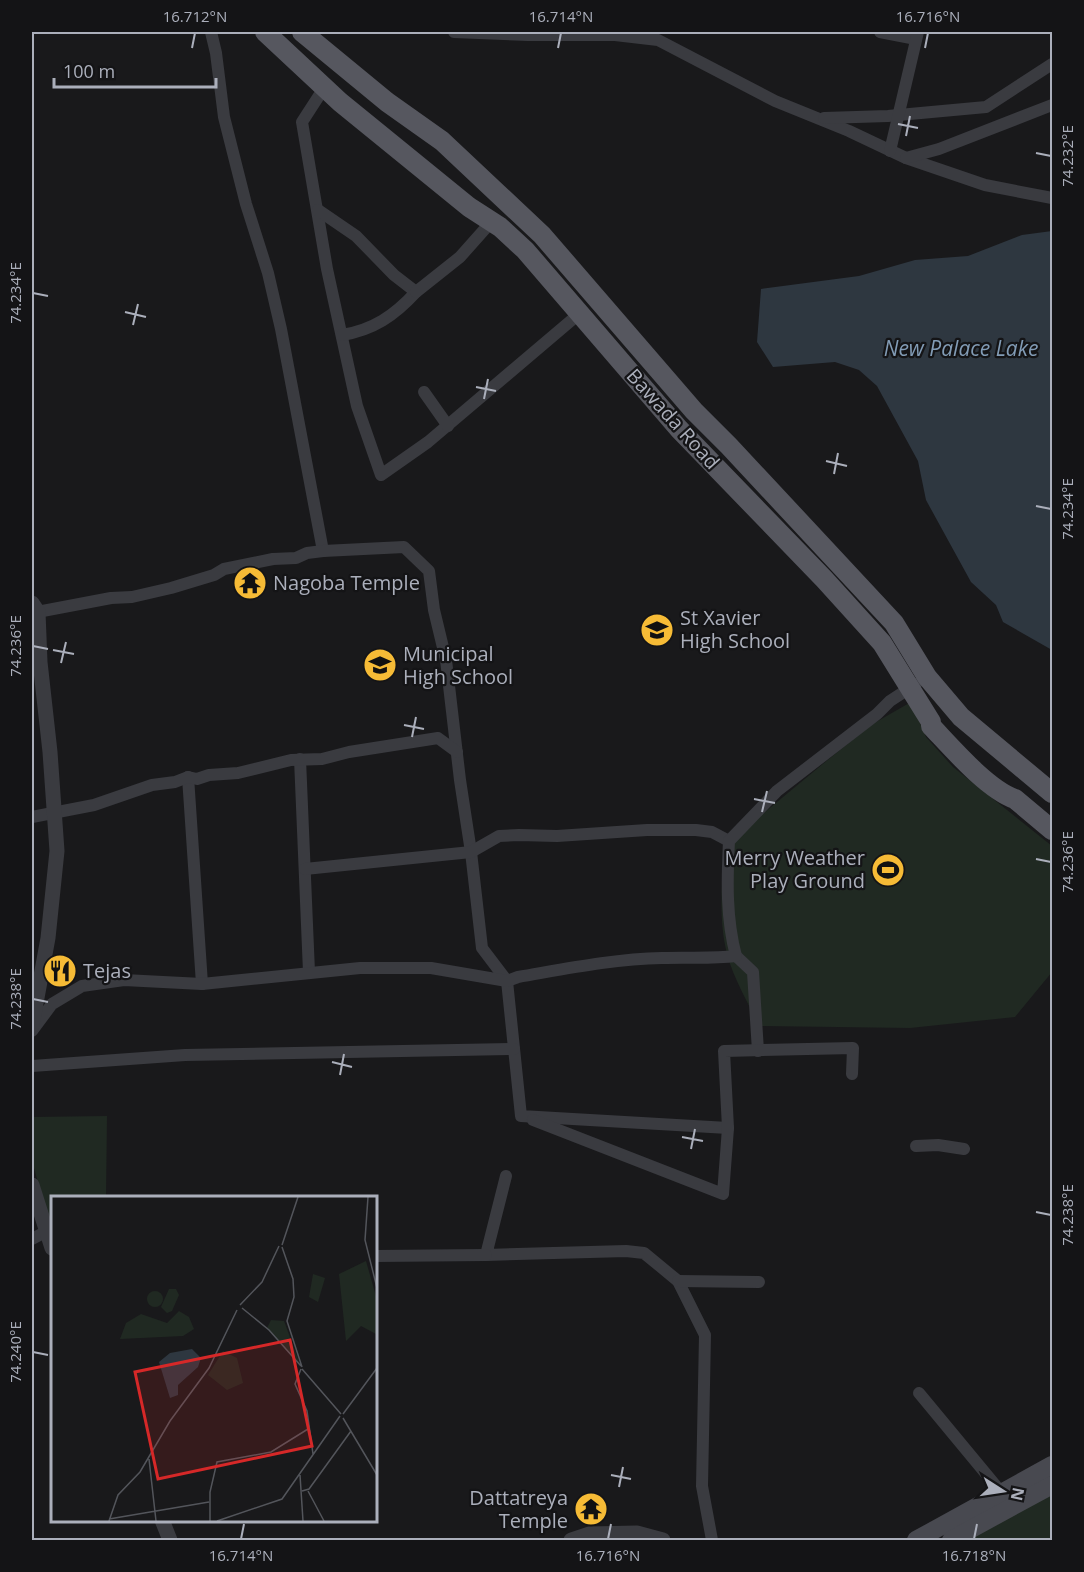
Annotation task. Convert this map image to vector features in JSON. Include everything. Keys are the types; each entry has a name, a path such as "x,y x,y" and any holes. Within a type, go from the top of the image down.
{"main road":[{"name":"Bawada Road","path":"265,32 324,88 525,250 693,444 877,637 932,722 931,726 959,756 998,789 1015,799 1053,830"},
{"path":"302,32 387,102 442,141 542,234 694,411 894,623 927,677 962,717 1053,794"},
{"path":"951,1540 1053,1466"},
{"path":"916,1540 1007,1500 1053,1485"}],"street":[{"path":"211,32 224,117 281,328 323,551"},
{"path":"454,32 659,36 775,101 906,158 985,184 1053,198"},
{"path":"880,32 917,35 890,151"},
{"path":"818,118 898,116 986,107 1053,64"},
{"path":"324,88 302,122 357,406 381,475 448,426 580,313"},
{"path":"906,158 939,149 1053,105"},
{"path":"318,210 356,236 394,275 416,292"},
{"path":"342,335 361,332 395,313 416,292 460,257 492,222"},
{"path":"424,392 448,426"},
{"path":"32,1025 48,938 57,851 50,752 34,610 132,597 214,575 224,569 273,559 296,558 307,553 404,547 429,571 434,612 446,660 482,948 507,981 521,1116"},
{"path":"758,1051 753,972 736,956 730,934 729,841 777,791 877,714 890,701 927,677"},
{"path":"32,817 94,805 152,785 175,782 188,777 197,779 209,775 238,773 300,759 321,759 349,752 438,738 457,752"},
{"path":"300,759 309,972"},
{"path":"188,777 202,984"},
{"path":"305,869 471,852 499,836 696,830 712,832 729,841"},
{"path":"32,1031 52,1004 82,986 124,980 202,984 360,968 431,968 507,981 598,963 661,958 736,956"},
{"path":"521,1116 723,1194 728,1128 724,1051 853,1048 852,1074"},
{"path":"32,1066 185,1055 514,1049"},
{"path":"521,1116 728,1128"},
{"path":"916,1146 938,1145 964,1149"},
{"path":"486,1255 506,1176"},
{"path":"32,1185 51,1244"},
{"path":"32,1239 47,1231"},
{"path":"376,1256 644,1252 678,1281 705,1335 702,1486 712,1540"},
{"path":"678,1281 759,1282"},
{"path":"919,1393 1007,1500"},
{"path":"162,1521 170,1540"},
{"path":"571,1540 589,1534 637,1533 663,1540"}],"shaded area":[{"name":"Merry Weather Play Ground","path":"911,702 926,737 953,767 1052,846 1052,972 1015,1017 910,1028 759,1026 727,955 722,910 724,852 759,817 871,725"},
{"path":"107,1116 106,1196 51,1196 51,1228 32,1161 32,1117"},
{"path":"1052,1485 1052,1540 951,1540"}],"water":[{"name":"New Palace Lake","path":"1052,231 1052,650 1003,622 996,605 971,582 926,500 918,461 877,386 859,370 835,362 773,367 757,342 761,289 859,276 915,260 968,256 1022,235"}],"place":[{"name":"Nagoba Temple","path":"250,583"},
{"name":"St Xavier High School","path":"657,630"},
{"name":"Municipal High School","path":"380,665"},
{"name":"Merry Weather Play Ground","path":"888,870"},
{"name":"Tejas","path":"60,971"},
{"name":"Dattatreya Temple","path":"591,1509"}]}
